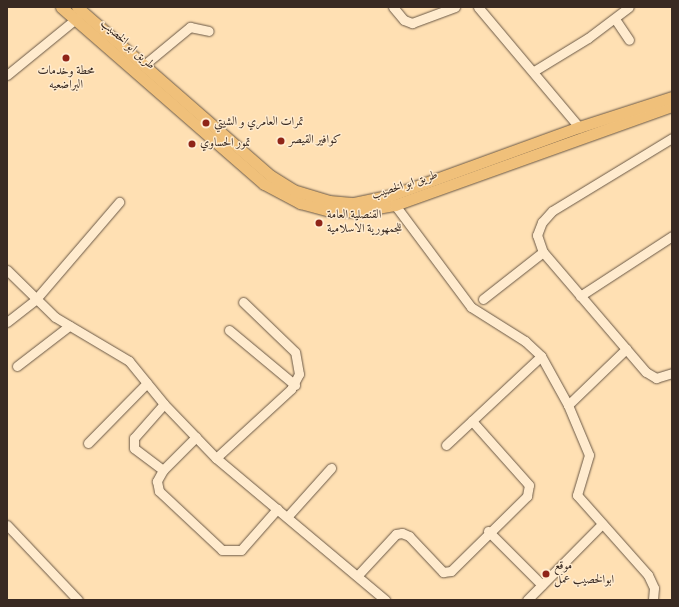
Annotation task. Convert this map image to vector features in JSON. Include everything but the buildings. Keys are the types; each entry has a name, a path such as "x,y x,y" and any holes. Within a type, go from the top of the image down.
{"main road":[{"name":"طريق ابو الخصيب","path":"61,7 82,11 271,176 293,190 329,201 380,199 672,106"},
{"name":"طريق ابو الخصيب","path":"82,11 276,192 300,204 341,212 395,205 532,150 579,127 672,97"}],"street":[{"path":"393,7 404,20 412,23 455,7"},
{"path":"478,7 534,71 579,127"},
{"path":"534,71 615,19 629,7"},
{"path":"7,75 82,11"},
{"path":"615,19 629,40"},
{"path":"144,65 190,27 209,31"},
{"path":"672,138 552,211 538,228 538,240 543,252 650,376 662,378 672,373"},
{"path":"7,322 36,299 119,202"},
{"path":"395,205 471,306 525,341 541,356 568,405 589,455 577,495 648,575 654,588 653,600"},
{"path":"580,296 672,236"},
{"path":"482,299 543,252"},
{"path":"7,270 36,299 69,326 129,361 164,404 216,458 358,575 385,600"},
{"path":"216,458 295,385 300,368 295,352 243,302"},
{"path":"17,366 69,326"},
{"path":"229,330 295,385"},
{"path":"568,405 626,349"},
{"path":"446,445 541,356"},
{"path":"88,443 147,383"},
{"path":"163,470 134,448 134,438 164,404"},
{"path":"358,575 396,534 409,536 447,572 531,489 472,421"},
{"path":"196,437 163,470 157,481 159,491 222,550 241,550 277,509"},
{"path":"288,517 331,468"},
{"path":"7,524 78,600"},
{"path":"527,600 602,524"},
{"path":"488,531 542,585"}],"place":[{"name":"محطة وخدمات البراضعيه","path":"66,58"},
{"name":"تمرات العامري و الشيتي","path":"206,123"},
{"name":"كوافير القيصر","path":"281,141"},
{"name":"تمور الحساوي","path":"192,144"},
{"name":"القنصلية العامة للجمهورية الاسلامية","path":"319,223"},
{"name":"موقع ابوالخصيب عمل","path":"546,574"}]}
